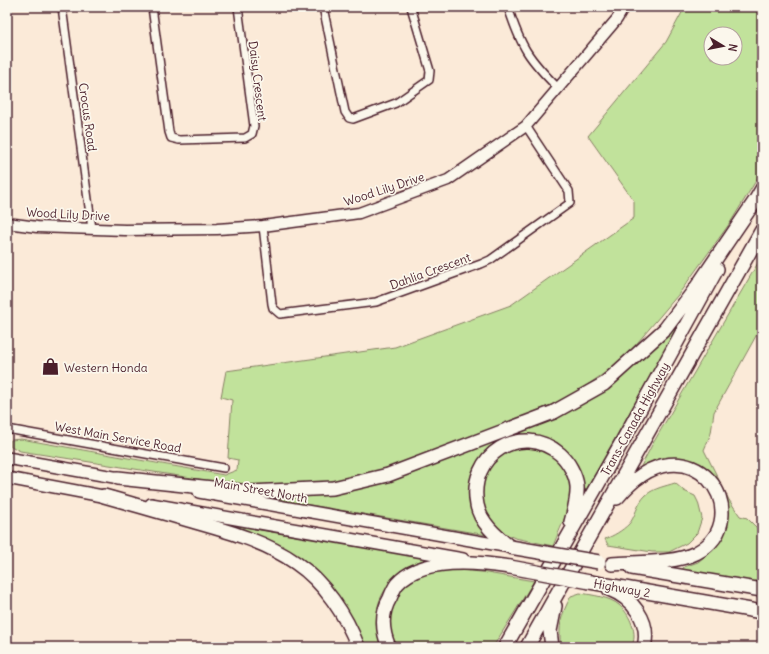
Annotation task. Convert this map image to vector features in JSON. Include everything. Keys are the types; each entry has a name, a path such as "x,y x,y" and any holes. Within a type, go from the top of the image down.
{"highway":[{"name":"Trans-Canada Highway","path":"505,647 762,189"},
{"path":"118,478 250,492 333,488 388,475 554,412 604,384 665,329 696,288 755,201"},
{"name":"Trans-Canada Highway","path":"527,647 762,230"},
{"path":"721,302 762,244"},
{"path":"510,547 494,535 482,518 477,506 475,484 481,468 493,452 508,444 522,441 537,441 552,448 565,459 574,475 577,486 575,505 568,537"},
{"path":"598,521 633,481 659,466 682,464 692,468 711,481 718,492 721,505 722,516 719,525 708,544 695,553 668,560 605,563"},
{"path":"104,496 236,534 266,546 296,563 322,586 351,628 358,647"},
{"name":"Highway 2","path":"510,547 762,590"},
{"name":"Highway 2","path":"389,647 383,634 385,607 397,584 416,570 429,566 482,562 762,612"},
{"path":"594,582 617,592 628,600 639,613 646,635 644,647"},
{"path":"552,647 550,631 553,613 562,584"},
{"path":"498,647 518,624"}],"main road":[{"name":"Main Street North","path":"7,458 510,547"},
{"path":"7,478 482,562"}],"street":[{"name":"Crocus Road","path":"62,7 92,229"},
{"name":"Daisy Crescent","path":"152,7 169,132 171,138 178,140 245,138 252,134 254,126 238,7"},
{"path":"323,7 345,112 349,118 352,119 396,103 429,80 430,71 411,7"},
{"path":"508,7 526,52 540,70 558,88"},
{"name":"Wood Lily Drive","path":"7,223 92,229 159,231 263,226 354,214 442,183 526,126 617,19 624,7"},
{"name":"Dahlia Crescent","path":"263,226 272,304 273,308 280,314 376,302 481,264 490,260 570,203 569,191 526,126"},
{"name":"West Main Service Road","path":"7,429 224,468"}],"green space":[{"path":"685,7 762,7 762,171 730,223 678,295 621,362 571,396 505,425 387,470 336,483 267,487 230,484 20,451 11,446 11,440 21,439 224,475 237,470 238,460 228,458 232,400 221,397 226,371 395,347 511,305 634,218 634,201 588,136 666,42"},
{"path":"762,256 762,325 714,412 711,433 704,450 729,500 740,516 747,518 762,533 762,585 681,571 684,567 698,562 710,552 719,539 717,492 692,470 638,472 652,445"},
{"path":"695,296 586,490 582,488 572,459 526,436 477,465 487,535 275,499 276,496 305,496 333,493 386,481 438,463 576,406 607,387 643,358"},
{"path":"534,445 554,455 564,465 569,476 571,487 570,499 563,522 553,546 515,538 498,531 486,516 479,500 486,469 508,449"},
{"path":"675,483 684,491 695,496 702,518 697,533 687,543 669,552 652,552 608,545 605,539 617,533 629,524 640,502 646,495 656,489"},
{"path":"238,526 426,558 425,563 398,576 388,586 383,594 379,602 376,619 378,638 381,647 362,647 319,577 237,530"},
{"path":"438,568 481,572 534,581 493,647 392,647 386,615 395,593 418,574"},
{"path":"580,593 611,600 623,609 630,619 634,631 631,647 561,647 561,620 571,596"}],"place":[{"name":"Western Honda","path":"51,367"}]}
